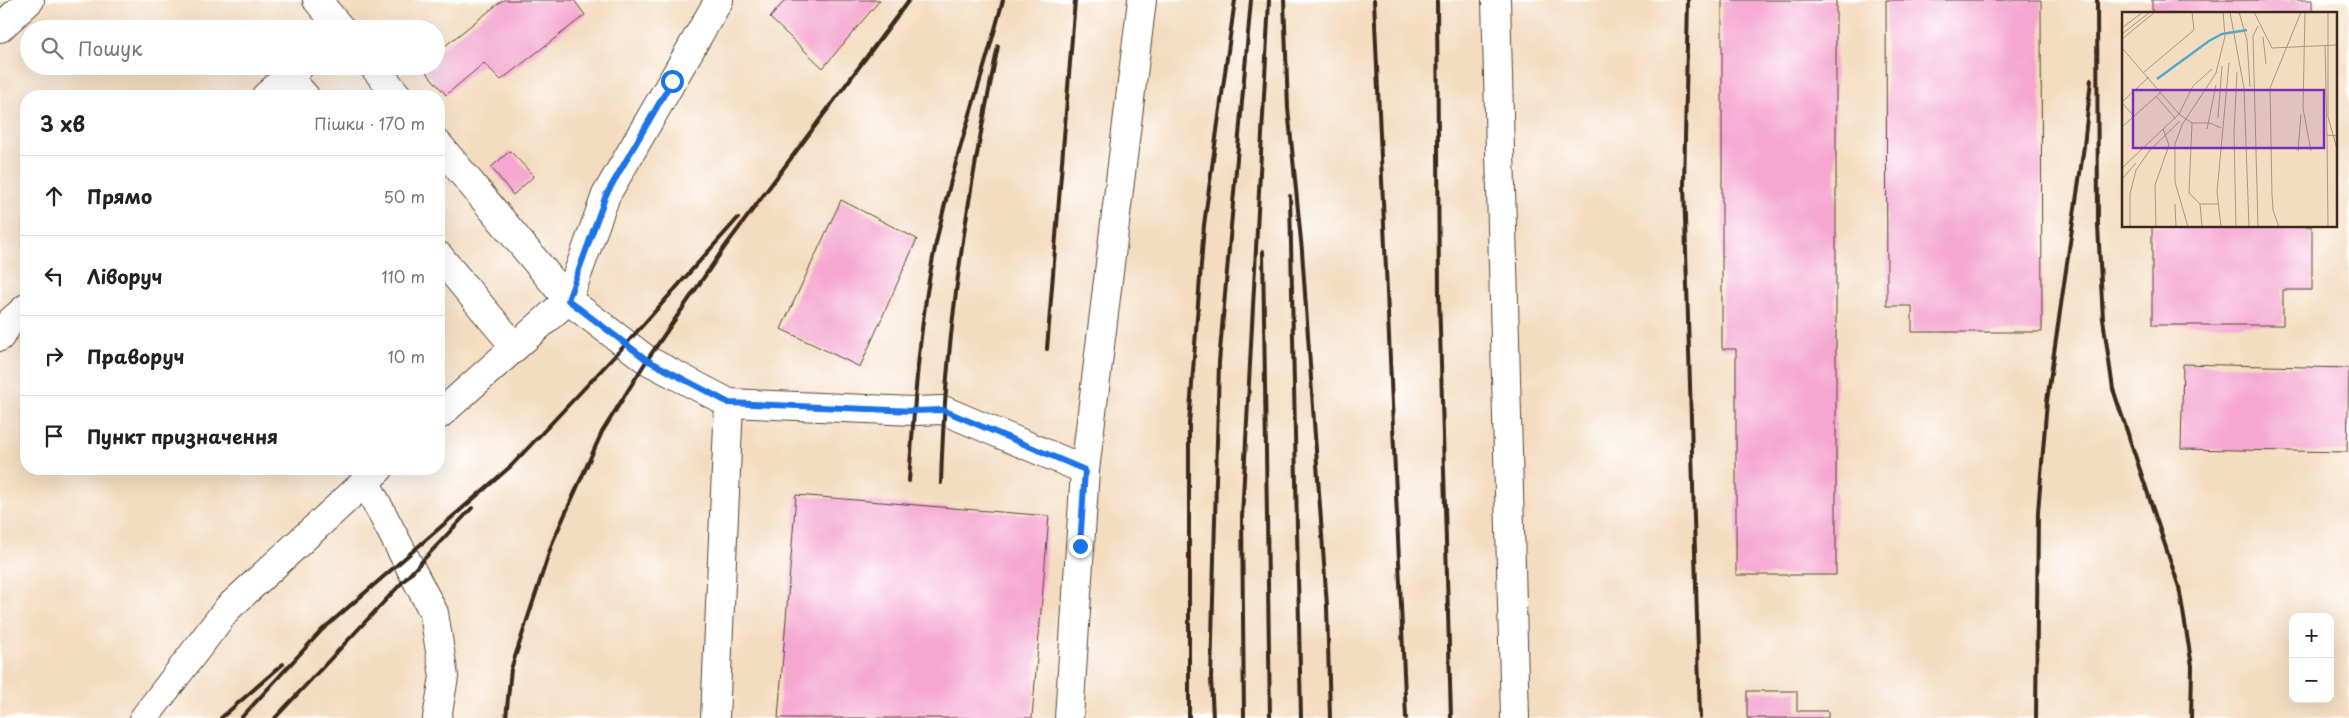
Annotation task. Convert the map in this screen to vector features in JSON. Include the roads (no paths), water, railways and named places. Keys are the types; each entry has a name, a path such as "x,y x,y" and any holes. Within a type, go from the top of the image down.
{"lane":[{"path":"0,28 30,0"},
{"path":"318,0 334,20"},
{"path":"445,410 568,300 606,195 720,0"},
{"path":"1069,718 1085,470 1142,0"},
{"path":"1496,0 1515,718"},
{"path":"380,75 393,90"},
{"path":"278,90 298,80"},
{"path":"445,153 568,300 647,360 729,403 914,411 943,410 1085,470"},
{"path":"445,263 515,347"},
{"path":"715,718 729,403"},
{"path":"144,718 228,608 372,475 434,613 444,677 437,718"}],"railway":[{"path":"506,718 511,669 553,541 602,432 647,360 724,248 909,0"},
{"path":"909,481 922,326 930,274 954,170 1003,0"},
{"path":"1047,349 1075,0"},
{"path":"1189,718 1189,424 1204,225 1235,0"},
{"path":"1213,718 1211,678 1219,362 1251,0"},
{"path":"1244,718 1242,517 1269,0"},
{"path":"1284,0 1288,108 1302,251 1327,606 1330,718"},
{"path":"1374,0 1406,718"},
{"path":"1437,0 1439,294 1451,718"},
{"path":"1688,0 1684,185 1700,718"},
{"path":"2097,0 2098,226 2103,319 2113,389 2179,587 2192,666 2191,718"},
{"path":"941,483 947,373 960,263 977,154 998,46"},
{"path":"2036,718 2038,512 2047,401 2084,146 2091,80"},
{"path":"1290,196 1301,718"},
{"path":"241,718 322,630 511,466 626,344 738,218"},
{"path":"1263,251 1270,718"},
{"path":"275,718 472,508"},
{"path":"221,718 283,664"}]}
